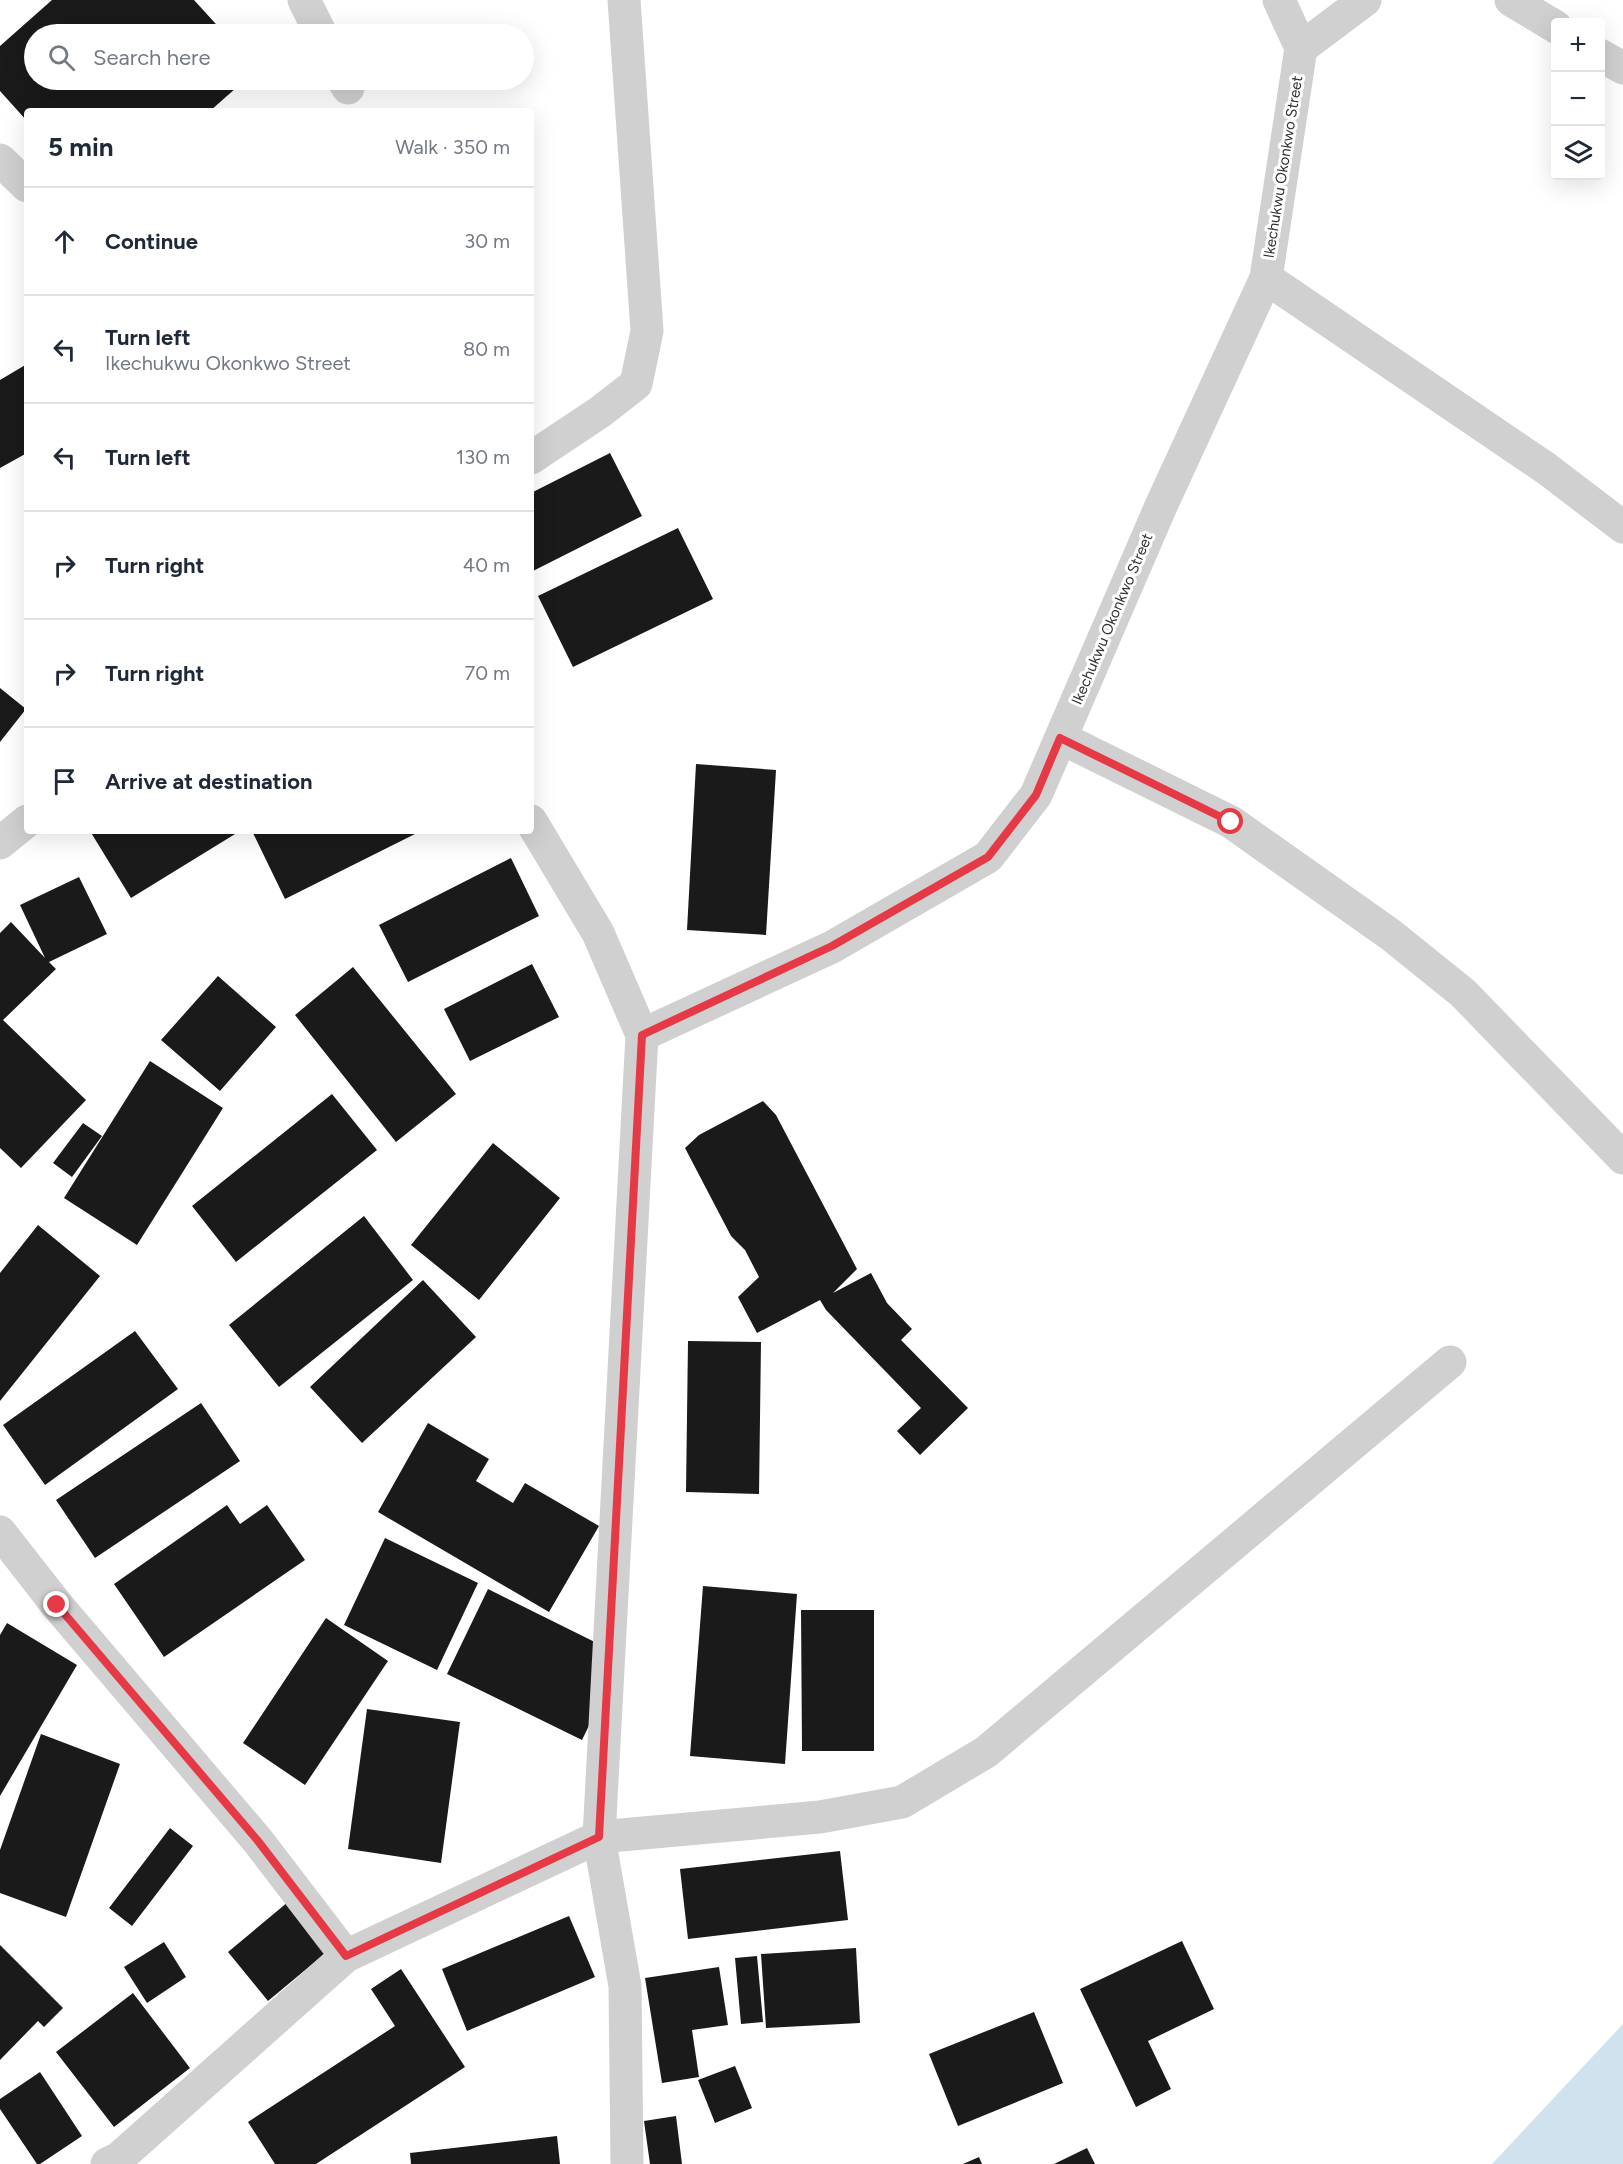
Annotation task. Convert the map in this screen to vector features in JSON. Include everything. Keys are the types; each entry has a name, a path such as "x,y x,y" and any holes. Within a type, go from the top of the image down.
{"street":[{"path":"304,0 316,24"},
{"path":"534,456 600,412 636,384 647,331 624,0"},
{"path":"1279,0 1301,48 1365,0"},
{"path":"1511,0 1551,24"},
{"name":"Ikechukwu Okonkwo Street","path":"642,1035 832,946 988,857 1036,795 1161,506 1266,278 1301,48"},
{"path":"1605,58 1623,69"},
{"path":"0,160 24,183"},
{"path":"1266,278 1547,469 1623,527"},
{"path":"1060,738 1231,822 1391,935 1463,993 1623,1158"},
{"path":"0,843 24,823"},
{"path":"534,826 598,933 642,1035 599,1837 625,1986 627,2164"},
{"path":"107,2164 119,2158 346,1956 599,1837 820,1817 902,1802 986,1752 1450,1362"},
{"path":"0,1532 57,1605 258,1841 346,1956"}],"water":[{"path":"1623,2024 1623,2164 1492,2164"}],"building":[{"path":"52,0 194,0 216,24 25,24"},
{"path":"24,25 24,90 234,90 213,108 24,108 24,118 0,91 0,46"},
{"path":"24,366 24,455 0,468 0,380"},
{"path":"610,453 642,516 534,570 534,491"},
{"path":"678,528 713,599 573,667 538,596"},
{"path":"0,688 24,707 24,712 0,742"},
{"path":"696,764 776,770 766,935 687,930"},
{"path":"92,834 235,834 131,898"},
{"path":"253,834 415,834 285,899"},
{"path":"511,858 539,916 408,982 379,925"},
{"path":"79,877 107,934 49,962 56,969 3,1020 86,1100 21,1168 0,1148 0,933 11,922 45,958 20,905"},
{"path":"532,964 559,1017 470,1061 444,1009"},
{"path":"353,967 456,1094 396,1142 295,1015"},
{"path":"218,976 276,1027 220,1091 161,1040"},
{"path":"150,1061 223,1108 137,1245 64,1198"},
{"path":"332,1094 377,1150 236,1262 192,1206"},
{"path":"763,1101 776,1115 857,1269 833,1293 871,1273 887,1303 912,1329 901,1340 968,1408 920,1455 897,1431 921,1408 826,1310 820,1300 757,1333 738,1297 759,1277 745,1250 731,1236 685,1148 699,1135"},
{"path":"83,1123 102,1136 72,1177 53,1163"},
{"path":"493,1143 560,1198 479,1300 411,1245"},
{"path":"364,1216 413,1280 279,1387 229,1325"},
{"path":"38,1225 100,1276 0,1401 0,1273"},
{"path":"423,1280 476,1337 362,1443 310,1387"},
{"path":"135,1331 178,1389 45,1485 3,1425"},
{"path":"688,1341 761,1342 759,1494 686,1492"},
{"path":"201,1403 240,1461 95,1558 56,1500"},
{"path":"428,1423 489,1459 476,1481 513,1503 525,1483 599,1526 549,1612 378,1512"},
{"path":"227,1505 240,1524 267,1505 305,1560 164,1657 114,1584"},
{"path":"385,1538 478,1583 437,1670 344,1625"},
{"path":"703,1586 797,1594 785,1764 690,1756"},
{"path":"488,1589 623,1656 582,1740 447,1674"},
{"path":"801,1610 874,1610 874,1751 802,1751"},
{"path":"326,1618 388,1661 305,1785 243,1743"},
{"path":"7,1623 77,1665 0,1796 0,1635"},
{"path":"367,1709 460,1722 441,1863 348,1849"},
{"path":"41,1734 120,1764 66,1917 0,1893 0,1850"},
{"path":"170,1828 193,1846 132,1926 109,1908"},
{"path":"840,1851 848,1920 688,1939 680,1869"},
{"path":"288,1902 328,1951 268,2001 228,1952"},
{"path":"569,1916 595,1977 467,2031 442,1969"},
{"path":"1182,1941 1214,2009 1148,2041 1171,2089 1136,2107 1080,1989"},
{"path":"164,1942 186,1977 147,2003 124,1967"},
{"path":"0,1945 63,2008 44,2027 38,2021 0,2060"},
{"path":"856,1948 860,2023 766,2028 761,1954"},
{"path":"757,1956 763,2022 741,2024 735,1958"},
{"path":"719,1967 728,2025 692,2030 699,2077 662,2083 645,1978"},
{"path":"401,1969 465,2067 316,2164 275,2164 248,2122 395,2026 371,1989"},
{"path":"133,1993 190,2068 114,2127 56,2052"},
{"path":"1034,2012 1063,2083 958,2126 929,2054"},
{"path":"735,2066 752,2108 715,2123 698,2080"},
{"path":"40,2072 82,2136 37,2164 0,2109 0,2099"},
{"path":"676,2116 682,2164 650,2164 644,2121"},
{"path":"557,2136 560,2164 411,2164 410,2153"},
{"path":"1087,2148 1095,2164 1054,2164"},
{"path":"979,2157 982,2164 963,2164"}],"route":[{"path":"57,1605 258,1841 346,1956 599,1837 642,1035 832,946 988,857 1036,795 1060,738 1231,822"}]}
